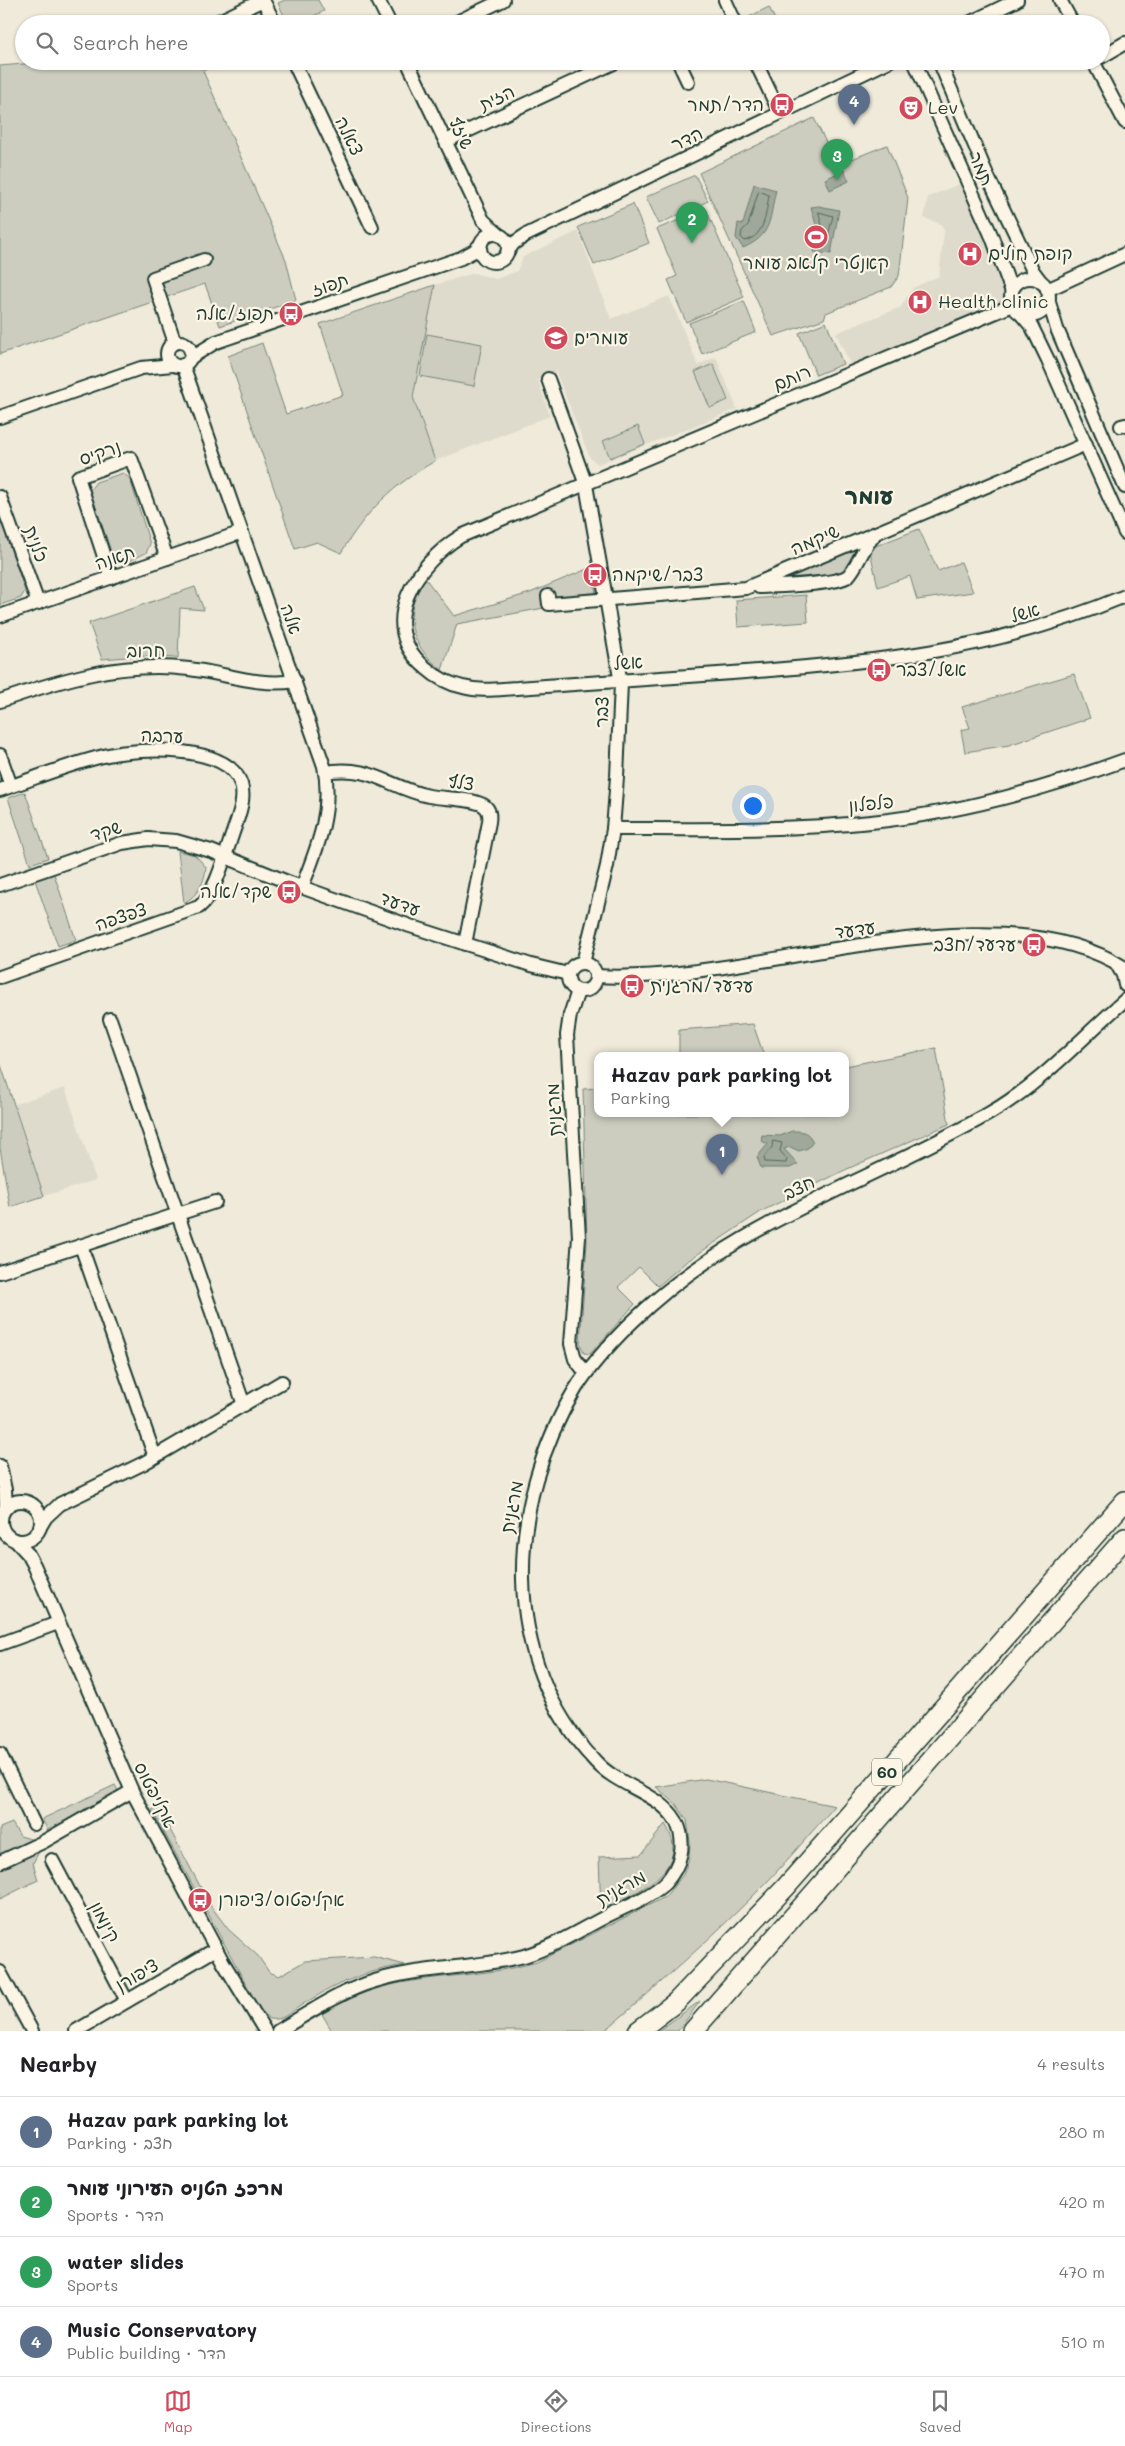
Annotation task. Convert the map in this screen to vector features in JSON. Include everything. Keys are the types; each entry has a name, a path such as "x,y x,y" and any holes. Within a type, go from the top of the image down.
{"highway":[{"name":"60","path":"638,2031 676,2002 785,1888 1125,1501"},
{"name":"60","path":"693,2031 1125,1538"}],"street":[{"path":"232,15 263,0 270,15"},
{"path":"378,0 386,15"},
{"path":"472,15 503,0"},
{"path":"725,0 732,15"},
{"path":"986,15 1017,0"},
{"path":"1060,0 1068,15"},
{"path":"1110,52 1125,43"},
{"name":"צאלה","path":"297,70 372,227"},
{"name":"שיזף","path":"412,70 483,220 500,235"},
{"name":"הזית","path":"446,141 599,70"},
{"path":"682,70 688,82"},
{"path":"759,70 780,113"},
{"name":"הדר","path":"508,251 514,243 526,235 870,70"},
{"name":"תמר","path":"918,70 998,251 1012,292"},
{"name":"תמר","path":"943,70 995,191 1033,271 1046,290 1055,325 1125,487"},
{"path":"1098,70 1125,122"},
{"name":"שיזף","path":"482,242 483,220"},
{"path":"490,235 500,235 507,241 508,251 501,260 493,262 487,260 481,252 482,242 490,235"},
{"name":"הדר","path":"500,235 526,235"},
{"name":"תפוז","path":"141,368 176,346 216,342 456,260 471,253 482,242"},
{"path":"1046,290 1125,254"},
{"path":"176,346 152,278 204,260"},
{"name":"תפוז","path":"456,260 487,260"},
{"path":"1046,290 1031,279 1024,280 1015,286 1012,292 1017,309 1036,334 1125,533"},
{"path":"1017,309 1032,316 1039,314 1046,306 1046,290"},
{"name":"רותם","path":"585,484 1017,309"},
{"name":"תפוז","path":"0,417 141,368 182,362 216,342"},
{"path":"176,346 190,350 182,362 168,358 176,346"},
{"name":"אלה","path":"182,362 325,772 328,792 326,816 320,842 302,888"},
{"name":"צבר","path":"548,379 585,484 620,681 617,777 613,829 604,880 583,963"},
{"name":"שיקמה","path":"548,596 549,604 746,588 1086,444"},
{"name":"נרקיס","path":"111,578 78,477 131,458 167,558"},
{"name":"אשל","path":"585,484 472,531 443,548 428,563 412,586 403,611 403,633 409,649 419,662 441,678 463,687 494,690 832,666 919,655 984,642 1037,628 1125,596"},
{"name":"כלנית","path":"0,498 38,603"},
{"name":"תאנה","path":"0,616 242,532"},
{"path":"746,588 841,580 850,573 865,546 878,533"},
{"name":"חרוב","path":"0,701 85,674 140,667 190,669 263,683 294,681"},
{"name":"ערבה","path":"6,788 75,764 126,752 174,752 218,761 233,771 243,793 240,812 224,857"},
{"path":"0,755 6,788"},
{"name":"פלפלון","path":"613,829 788,828 901,818 1000,799 1068,780 1125,760"},
{"name":"צלף","path":"325,772 346,770 365,772 418,794 475,803 486,807 489,812 489,822 465,944"},
{"name":"שקד","path":"0,885 109,847 135,841 176,841 224,857"},
{"name":"עדעד","path":"224,857 302,888 465,944 535,966 568,974"},
{"name":"צפצפה","path":"0,977 195,909 208,897 224,857"},
{"name":"עדעד","path":"596,976 682,973 899,941 970,935 1016,937 1064,943 1089,950 1121,965 1125,985"},
{"path":"583,963 591,966 596,976 591,988 578,991 570,984 568,974 573,966 583,963"},
{"name":"מרגנית","path":"578,991 570,1015 568,1035 579,1237 571,1344 575,1359 586,1373"},
{"name":"חצב","path":"541,1462 561,1414 586,1373 639,1315 700,1264 768,1222 992,1112 1037,1081 1124,998"},
{"path":"110,1019 244,1405"},
{"path":"0,1272 215,1202"},
{"path":"82,1246 155,1457"},
{"path":"1,1470 4,1530 9,1539 23,1540 37,1531 51,1511 65,1501 155,1457 282,1382"},
{"name":"מרגנית","path":"278,2031 349,1990 373,1981 431,1969 507,1959 538,1950 651,1894 667,1880 676,1867 682,1851 682,1842 673,1816 658,1802 615,1778 592,1758 558,1708 537,1659 525,1613 522,1569 525,1525 541,1462"},
{"path":"1,1470 10,1488 40,1515 37,1531"},
{"path":"2,1516 15,1502 47,1506 65,1501"},
{"name":"אקליפטוס","path":"34,1565 37,1531"},
{"name":"אקליפטוס","path":"9,1539 28,1554 34,1565 132,1791 216,1949 266,2031"},
{"path":"0,1644 58,1623"},
{"path":"0,1754 34,1824"},
{"path":"0,1862 43,1842 132,1791"},
{"name":"קינמון","path":"52,1860 127,2001"},
{"name":"ציפורן","path":"76,2031 216,1949"},
{"path":"0,1972 32,2031"}],"shaded area":[{"path":"285,0 318,0 324,11 316,15 284,15 278,3"},
{"path":"719,0 730,0 738,15 726,15"},
{"path":"769,7 773,15 753,15"},
{"path":"260,8 263,15 246,15"},
{"path":"15,65 15,70 205,70 203,71 286,260 296,300 220,326 205,284 0,354 0,66"},
{"name":"קאנטרי קלאב עומר","path":"814,118 837,165 887,145 908,198 899,276 891,287 826,313 824,319 773,336 699,173"},
{"path":"695,175 708,201 659,224 646,197"},
{"path":"962,183 1006,288 1002,304 852,368 836,333 901,307 913,288 939,276 944,231 941,224 924,218 928,197"},
{"path":"633,204 649,243 594,265 578,227"},
{"path":"706,209 744,297 686,322 668,280 677,276 657,229"},
{"name":"עומרים","path":"578,231 611,319 669,296 698,365 716,357 737,409 598,464 590,458 556,372 538,380 550,416 435,461 413,397 435,285 474,273 496,279 517,271 523,257"},
{"path":"435,285 413,397 435,461 406,480 382,500 360,524 341,553 317,542 295,549 228,356 262,343 286,414 343,395 320,324"},
{"path":"744,301 756,332 702,354 689,323"},
{"path":"826,322 843,364 816,375 799,333"},
{"path":"427,334 482,344 474,386 420,376"},
{"path":"713,364 728,400 710,408 695,372"},
{"path":"638,426 645,444 610,458 603,441"},
{"path":"123,473 130,479 150,544 146,553 133,559 120,561 113,557 90,490 96,482"},
{"path":"0,517 25,591 21,598 0,605"},
{"path":"919,529 938,571 961,562 973,592 917,600 910,576 878,587 870,551 873,547"},
{"path":"862,545 850,566 839,576 820,580 769,583"},
{"path":"592,567 596,594 543,600 544,608 457,624 442,670 431,660 416,639 412,628 411,616 413,604 425,578 454,616 530,593"},
{"path":"195,587 204,610 180,608 178,658 139,656 102,659 89,623"},
{"path":"806,595 808,622 738,627 736,600"},
{"path":"1074,674 1090,718 1009,745 965,752 961,730 970,728 962,707"},
{"path":"25,792 48,858 30,864 8,798"},
{"path":"178,851 195,855 206,867 200,888 184,903"},
{"path":"54,874 76,940 58,946 35,880"},
{"path":"753,1024 763,1052 679,1052 679,1030"},
{"path":"936,1048 949,1124 845,1170 762,1211 686,1262 658,1286 639,1267 618,1287 635,1304 590,1354 584,1353 580,1343 587,1242 583,1089 594,1088 594,1117 849,1117 849,1065"},
{"path":"0,1062 44,1196 10,1207 0,1148"},
{"path":"65,1088 96,1180 44,1196 15,1104"},
{"path":"706,1779 835,1806 775,1874 747,1902 608,2028 603,2031 332,2031 322,2014 366,1992 401,1983 499,1970 537,1962 665,1897 683,1875 689,1859 690,1842 687,1820 675,1803 656,1787"},
{"path":"115,1785 125,1804 53,1841 42,1819"},
{"path":"158,1807 210,1905 228,1929 258,1956 269,1972 279,1976 305,1961 374,1957 405,1965 376,1971 350,1980 313,1998 286,2016 278,2019 269,2019 259,2008 152,1810"},
{"path":"12,1823 20,1836 34,1840 40,1850 33,1863 38,1880 0,1899 0,1828"},
{"path":"665,1824 672,1840 672,1855 666,1867 643,1888 601,1911 599,1857 641,1855"},
{"path":"700,2001 678,2031 658,2031"}],"water":[{"path":"844,170 849,181 830,190 825,179"},
{"path":"754,184 776,190 765,232 760,238 743,248 736,238 738,223 743,224"},
{"path":"819,206 839,210 831,254 814,252 818,232 811,207"},
{"path":"792,1131 804,1132 813,1142 808,1148 799,1151 790,1147 784,1149 798,1164 790,1168 761,1168 757,1157 768,1144 761,1141 762,1135 780,1136"}],"place":[{"name":"הדר/תמר","path":"782,105"},
{"name":"Lev","path":"911,108"},
{"name":"Music Conservatory","path":"854,125"},
{"name":"water slides","path":"837,180"},
{"name":"קאנטרי קלאב עומר","path":"816,237"},
{"name":"מרכז הטניס העירוני עומר","path":"692,243"},
{"name":"קופת חולים","path":"970,254"},
{"name":"Health clinic","path":"920,302"},
{"name":"תפוז/אלה","path":"291,314"},
{"name":"עומרים","path":"556,338"},
{"name":"צבר/שיקמה","path":"595,575"},
{"name":"אשל/צבר","path":"879,670"},
{"name":"שקד/אלה","path":"289,892"},
{"name":"עדעד/חצב","path":"1034,945"},
{"name":"עדעד/מרגנית","path":"632,986"},
{"name":"Hazav park parking lot","path":"722,1175"},
{"name":"אקליפטוס/ציפורן","path":"200,1900"}],"district":[{"name":"עומר","path":"869,496"}]}
